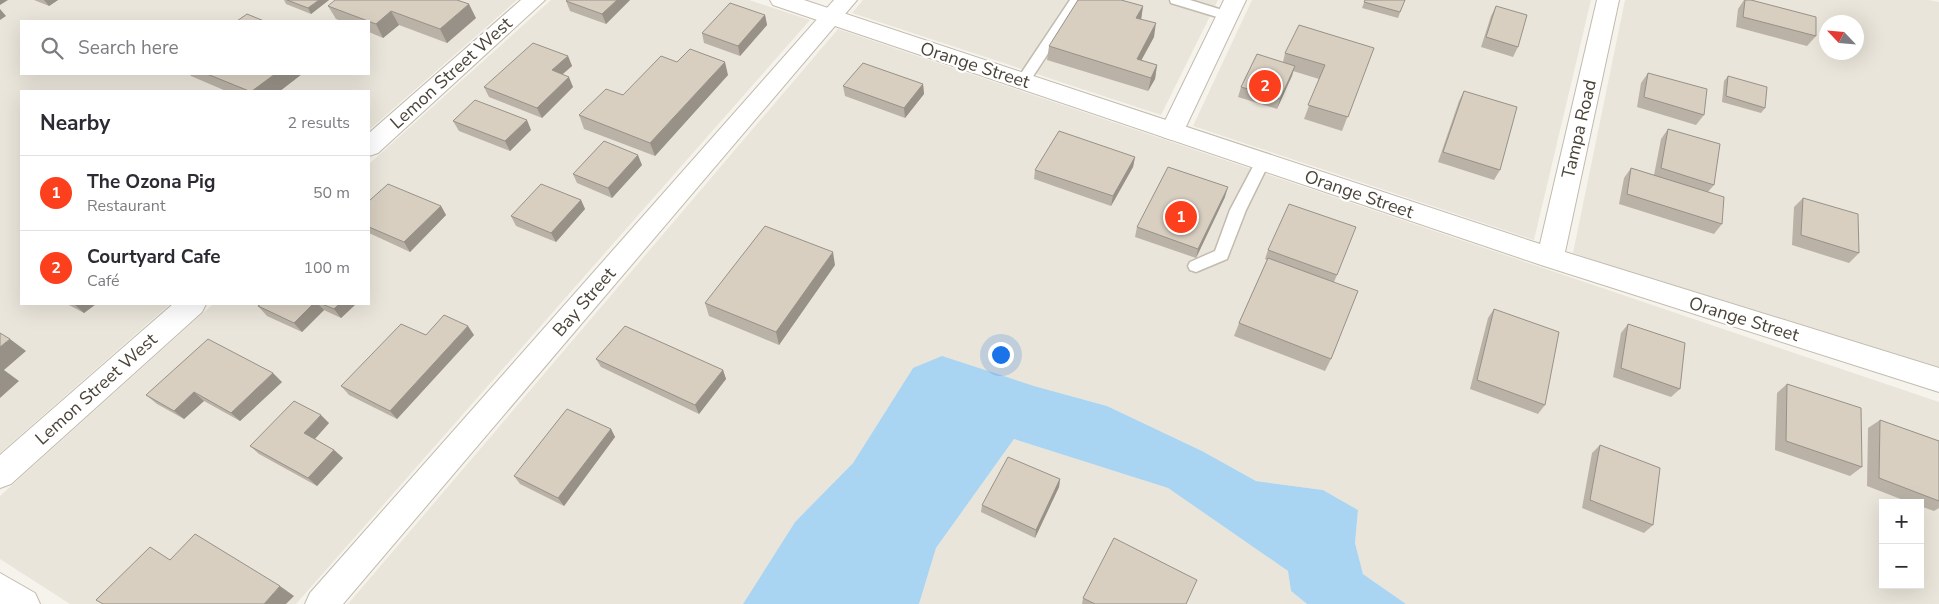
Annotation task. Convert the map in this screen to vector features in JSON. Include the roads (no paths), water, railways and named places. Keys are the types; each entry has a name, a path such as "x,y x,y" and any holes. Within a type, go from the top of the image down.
{"street":[{"name":"Lemon Street West","path":"370,146 534,0"},
{"name":"Orange Street","path":"781,0 838,8 1023,81 1550,258 1939,380"},
{"name":"Tampa Road","path":"1550,258 1608,0"},
{"name":"Bay Street","path":"322,604 838,8"},
{"path":"1172,130 1231,8"},
{"name":"Lemon Street West","path":"0,474 191,305"},
{"path":"0,589 23,604"}],"lane":[{"path":"1023,81 1077,0"},
{"path":"1176,0 1231,8"},
{"path":"1196,266 1221,256 1238,210 1263,161"}],"water":[{"path":"942,356 1034,386 1107,406 1202,451 1256,481 1323,490 1358,510 1355,543 1363,574 1406,604 1307,604 1291,591 1288,571 1168,488 1014,439 936,548 919,604 743,604 795,522 853,463 913,368"}],"place":[{"name":"Courtyard Cafe","path":"1265,86"},
{"name":"The Ozona Pig","path":"1181,217"}]}
